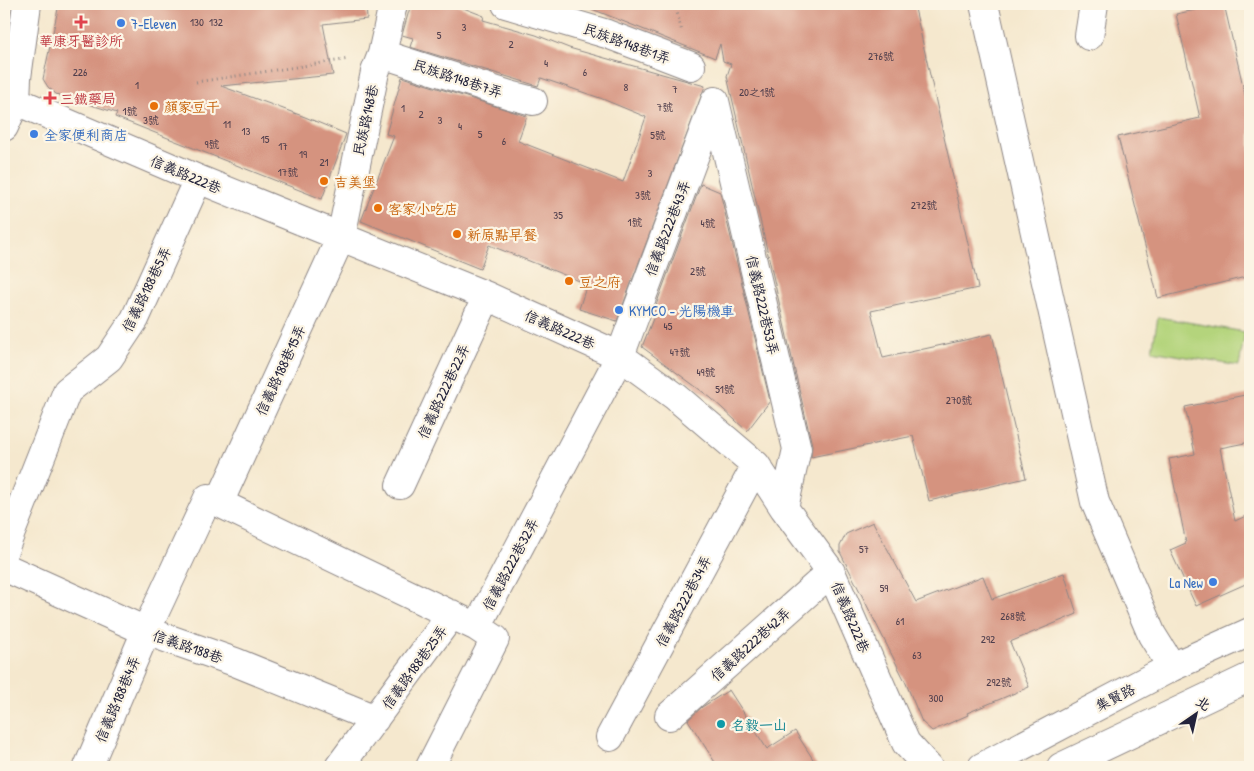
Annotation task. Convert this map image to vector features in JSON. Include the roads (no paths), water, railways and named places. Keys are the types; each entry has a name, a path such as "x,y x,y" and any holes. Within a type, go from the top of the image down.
{"street":[{"path":"4,127 16,100 16,78 27,4"},
{"name":"民族路148巷","path":"341,237 375,72 382,54 393,4"},
{"name":"民族路148巷1弄","path":"506,4 607,34 691,66"},
{"path":"984,4 1094,502 1152,635 1172,667"},
{"path":"1090,36 1094,4"},
{"name":"民族路148巷7弄","path":"382,54 534,101"},
{"name":"信義路222巷","path":"16,100 198,179 487,296 620,356 676,397 756,465 784,508 831,572 906,743 928,767"},
{"name":"信義路222巷43弄","path":"620,356 715,101"},
{"name":"信義路222巷53弄","path":"715,101 797,449 784,508"},
{"name":"信義路188巷5弄","path":"4,550 67,391 109,358 135,319 198,179"},
{"name":"信義路188巷15弄","path":"219,503 341,237"},
{"name":"信義路222巷22弄","path":"400,485 487,296"},
{"name":"信義路222巷32弄","path":"430,767 495,639 477,627 620,356"},
{"name":"信義路222巷34弄","path":"610,737 756,465"},
{"path":"146,631 208,498 477,627"},
{"name":"信義路188巷","path":"4,567 146,631 235,662 375,719"},
{"name":"信義路222巷42弄","path":"669,716 831,572"},
{"name":"信義路188巷25弄","path":"339,767 452,614"},
{"name":"信義路188巷4弄","path":"88,767 146,631"},
{"name":"集賢路","path":"995,764 1172,667 1250,632"},
{"path":"1061,767 1250,677"}],"place":[{"name":"華康牙醫診所","path":"81,22"},
{"name":"7-Eleven","path":"121,23"},
{"name":"三鐵藥局","path":"50,98"},
{"name":"顏家豆干","path":"154,106"},
{"name":"全家便利商店","path":"34,134"},
{"name":"吉美堡","path":"324,181"},
{"name":"客家小吃店","path":"378,208"},
{"name":"新原點早餐","path":"457,234"},
{"name":"豆之府","path":"569,281"},
{"name":"KYMCO - 光陽機車","path":"619,310"},
{"name":"La New","path":"1213,582"},
{"name":"名毅一山","path":"721,724"}]}
